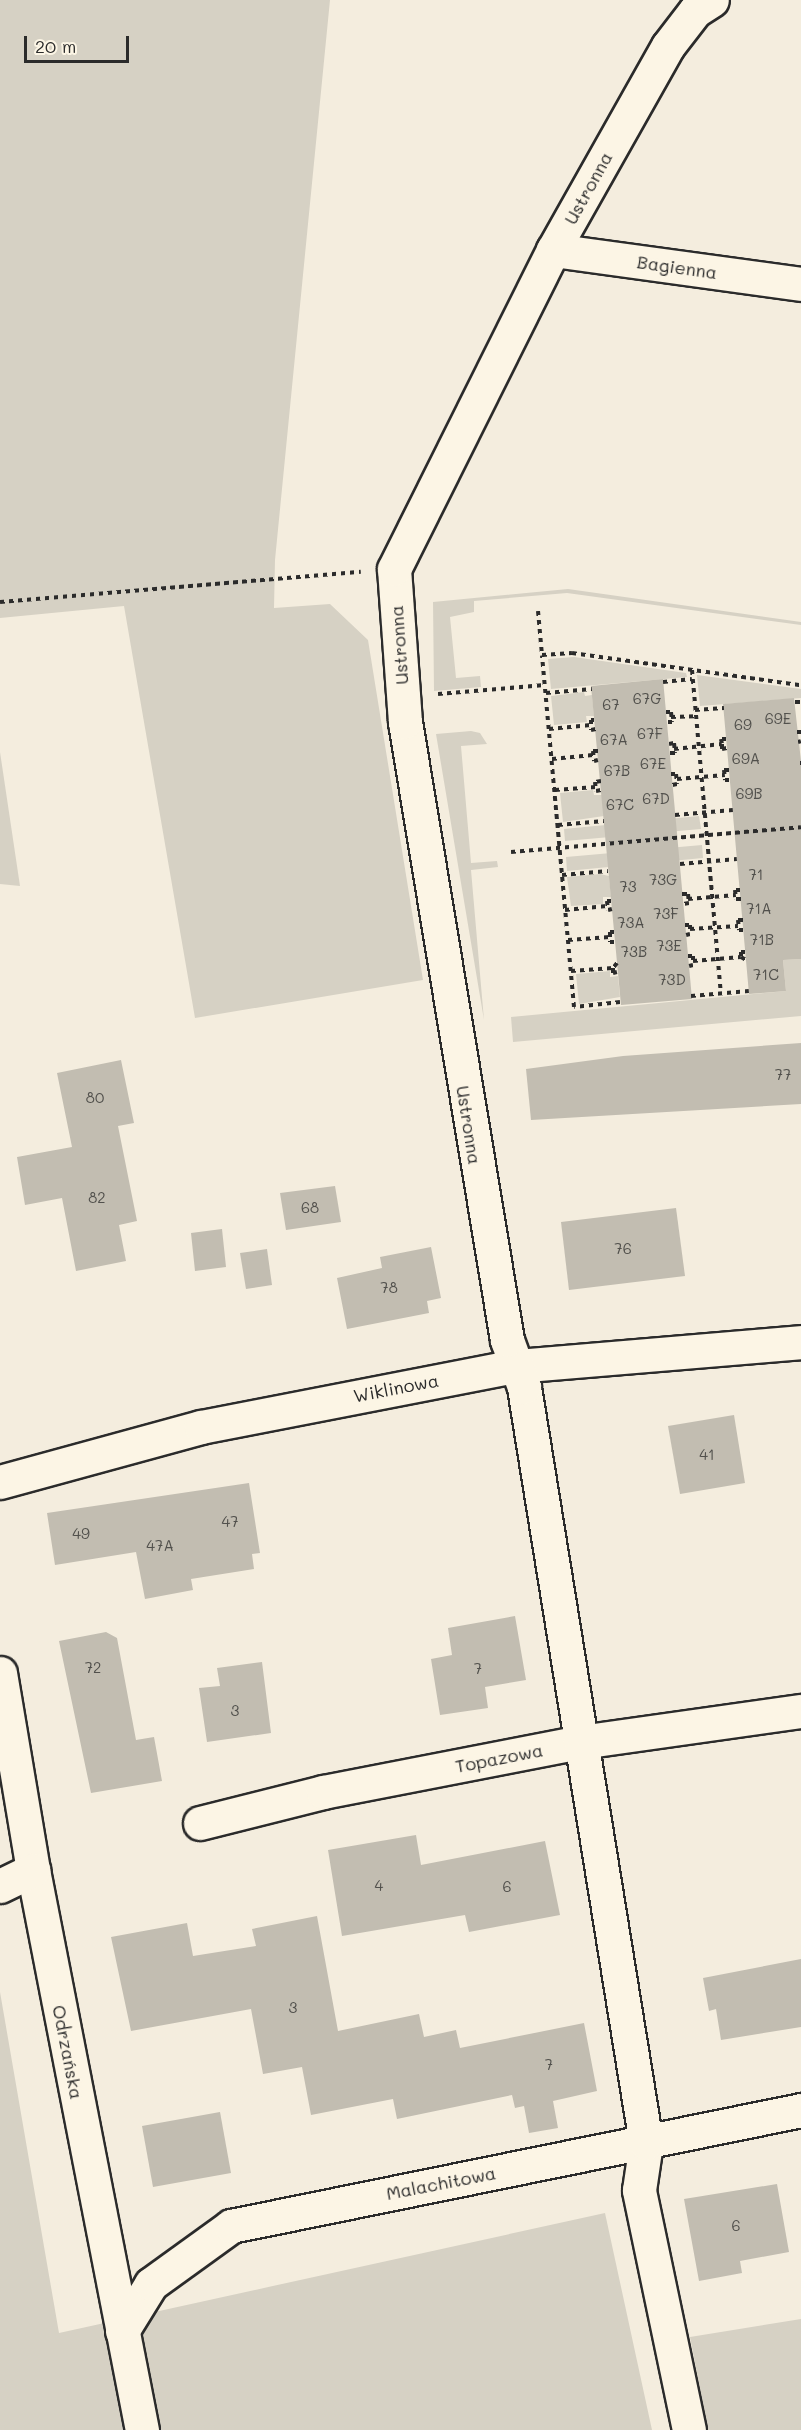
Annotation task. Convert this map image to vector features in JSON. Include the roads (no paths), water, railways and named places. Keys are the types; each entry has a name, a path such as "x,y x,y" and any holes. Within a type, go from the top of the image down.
{"street":[{"name":"Ustronna","path":"689,2430 639,2190 646,2143 524,1387 507,1340 478,1179 405,722 394,569 553,250 668,46 695,11 712,0"},
{"name":"Bagienna","path":"553,250 801,284"},
{"name":"Wiklinowa","path":"0,1482 201,1427 516,1366 801,1342"},
{"name":"Odrzańska","path":"0,1672 33,1870 142,2430"},
{"name":"Topazowa","path":"200,1823 323,1792 580,1742 801,1711"},
{"path":"0,1886 33,1870"},
{"name":"Malachitowa","path":"122,2331 151,2284 231,2226 801,2110"}]}
